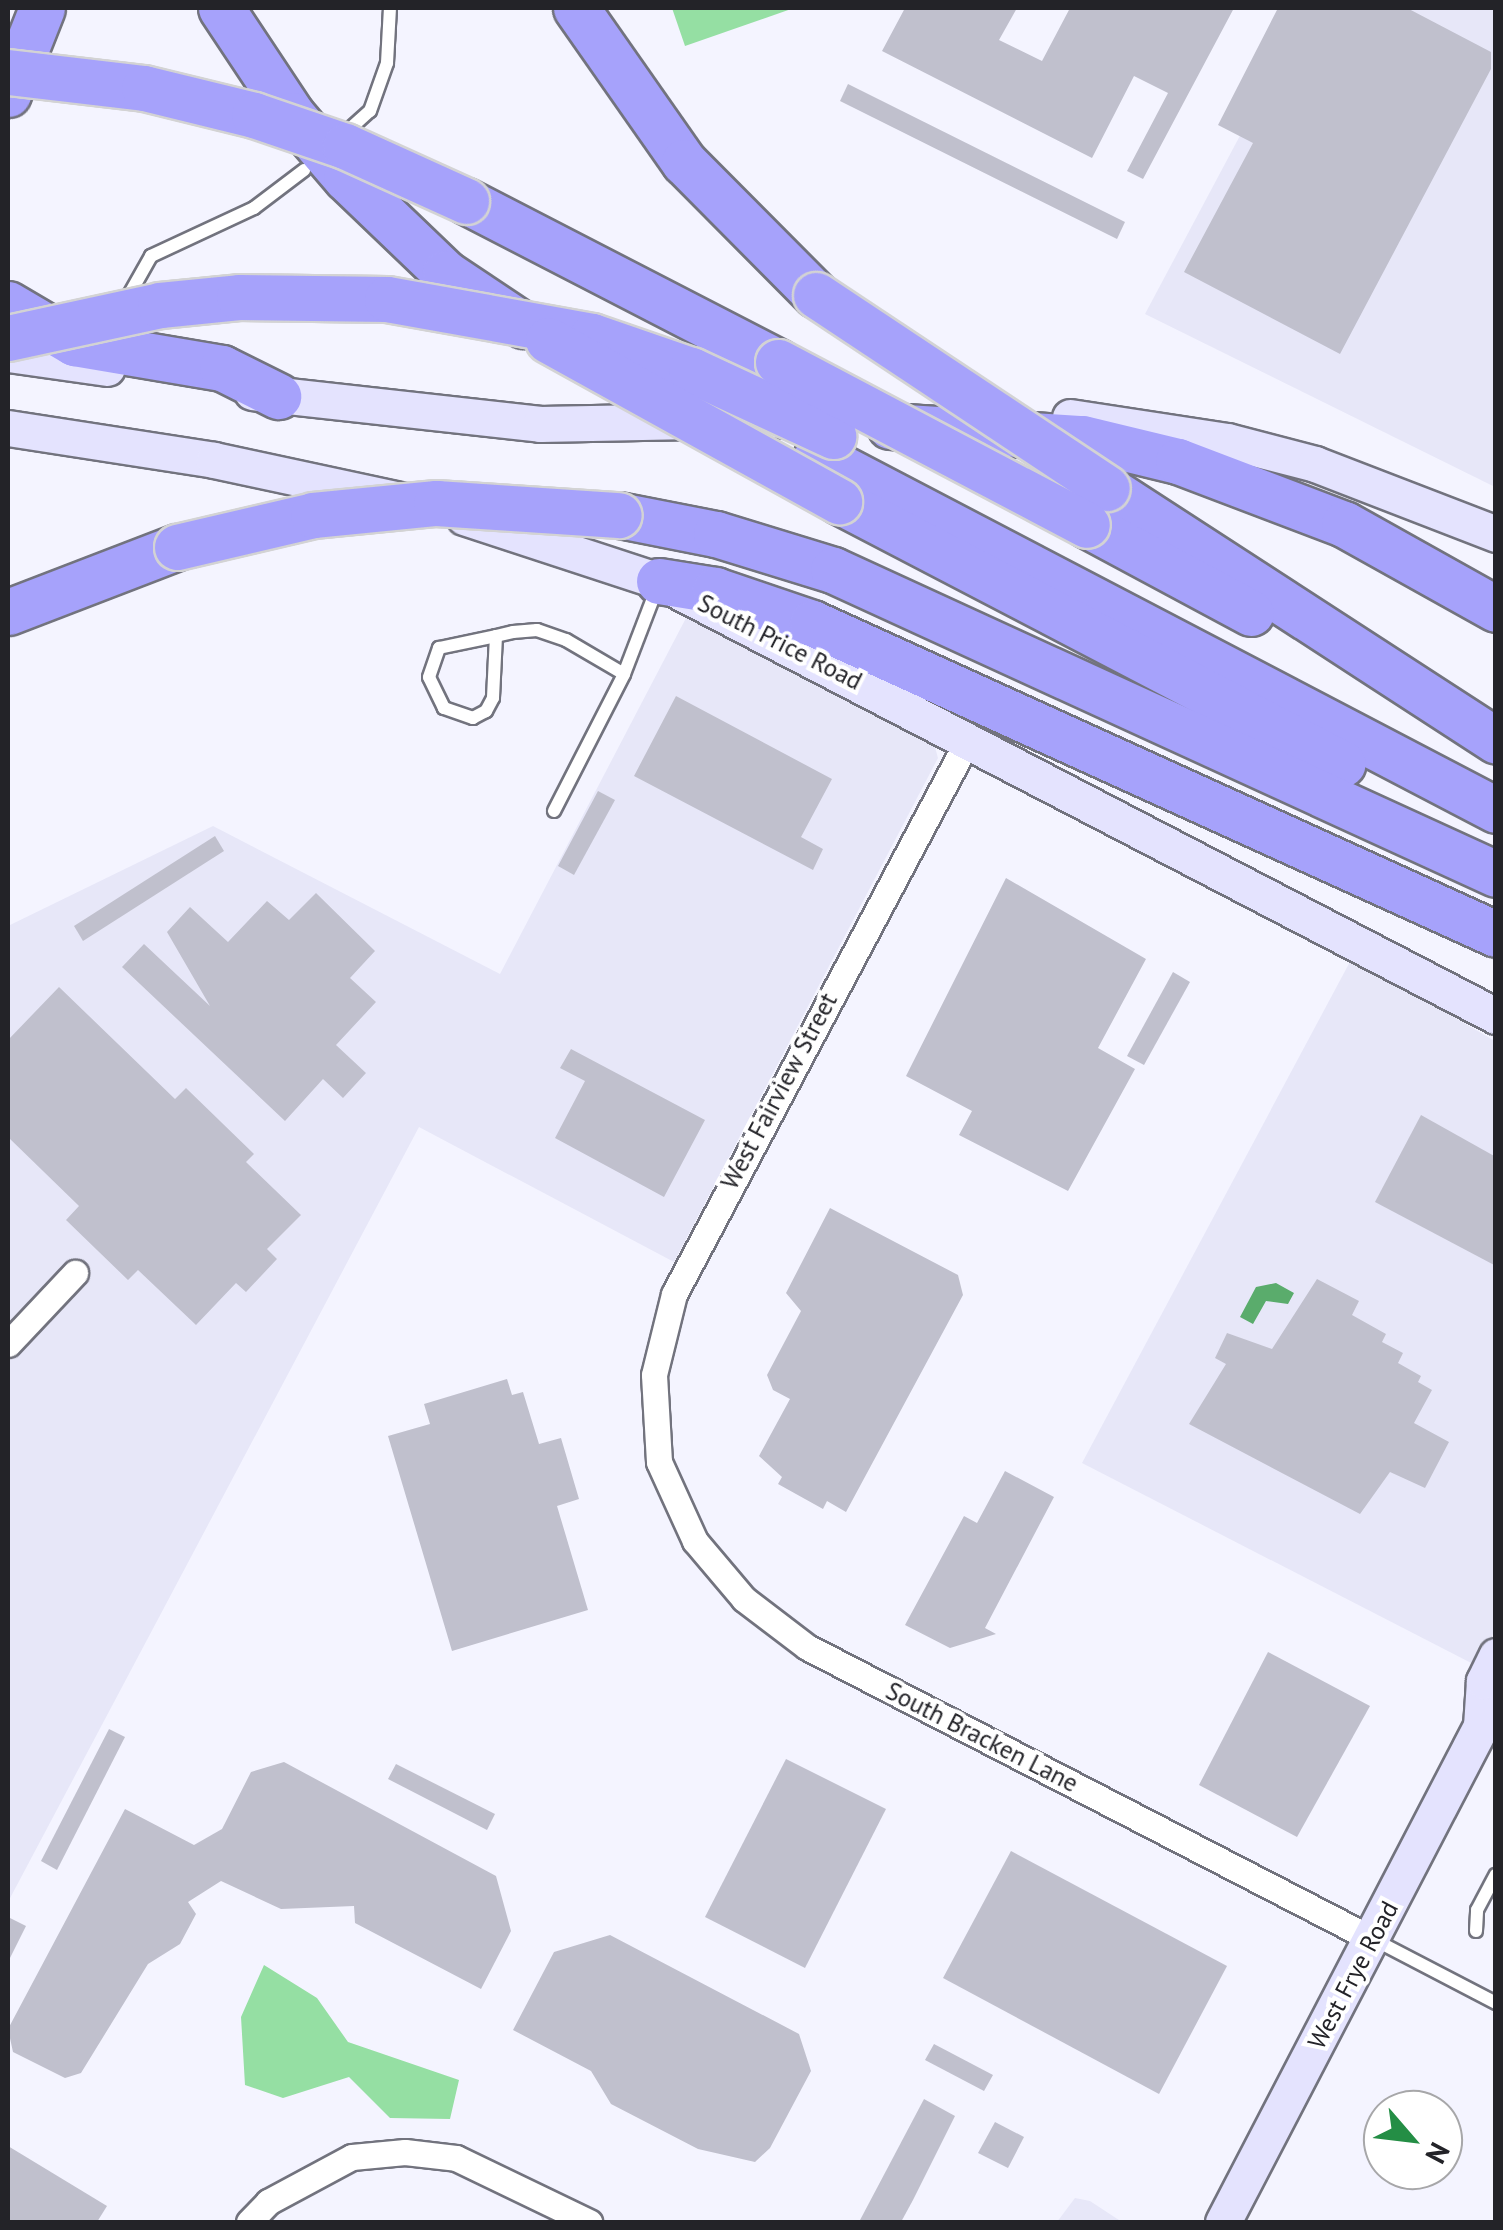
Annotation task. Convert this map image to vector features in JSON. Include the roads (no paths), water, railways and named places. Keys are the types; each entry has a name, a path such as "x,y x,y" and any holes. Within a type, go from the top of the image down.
{"highway":[{"path":"8,94 42,8"},
{"path":"221,8 292,114 346,178 445,273 524,326 839,501 1496,842"},
{"path":"576,8 684,162 816,295 1097,507"},
{"path":"8,72 128,86 254,114 345,146 466,201 778,362 1097,507 1496,743"},
{"path":"8,338 219,299 387,299 592,336 691,370 1496,810"},
{"path":"8,304 46,332 222,368 278,396"},
{"path":"8,357 121,332 257,316 434,325 512,337 639,372 825,446 1496,784"},
{"path":"755,421 1033,432 1178,461 1344,524 1496,608"},
{"path":"8,612 177,547 313,516 436,503 619,515 716,534 833,570 1496,874"},
{"path":"659,581 716,590 812,622 1496,934"}],"main road":[{"path":"8,357 278,396 509,422 755,421 1005,412 1094,419 1315,464 1496,534"},
{"name":"South Price Road","path":"8,428 342,484 491,524 659,581 1496,1016"},
{"name":"West Frye Road","path":"1223,2222 1489,1720 1484,1681 1496,1656"}],"street":[{"name":"West Fairview Street","path":"659,1462 654,1375 674,1294 968,740"},
{"path":"8,1344 75,1273"},
{"name":"South Bracken Lane","path":"659,1462 695,1540 744,1600 806,1647 1372,1938"},
{"path":"249,2222 268,2202 352,2157 405,2152 456,2158 589,2222"}],"lane":[{"path":"343,136 370,111 387,64 390,8"},
{"path":"112,348 128,288 151,256 254,208 304,170"},
{"path":"554,811 624,674 659,581"},
{"path":"496,636 493,698 486,711 473,718 444,708 428,677 439,648 496,636 537,630 624,674"},
{"path":"1476,1931 1477,1910 1496,1875"},
{"path":"1372,1938 1496,2003"}]}
